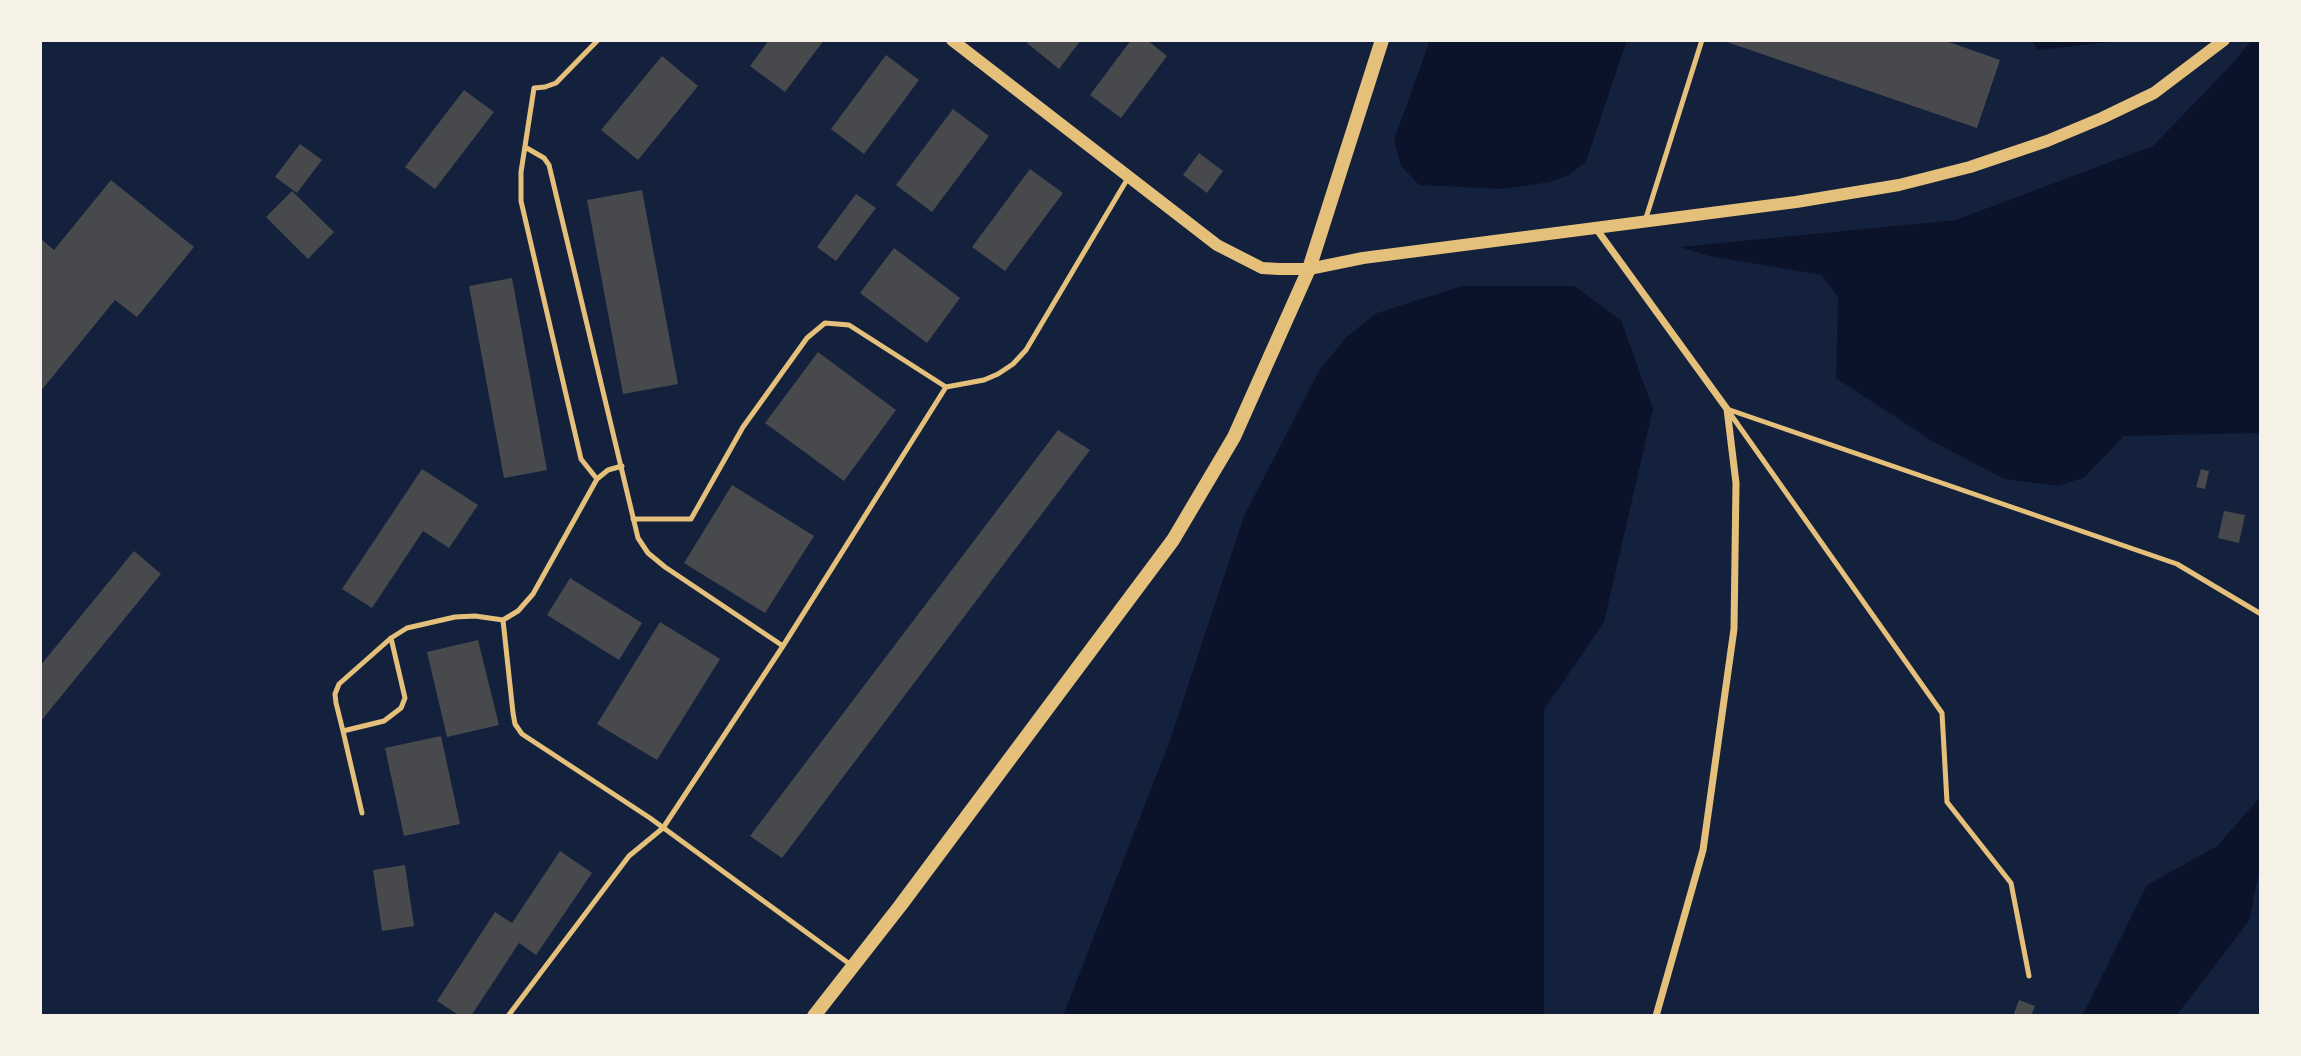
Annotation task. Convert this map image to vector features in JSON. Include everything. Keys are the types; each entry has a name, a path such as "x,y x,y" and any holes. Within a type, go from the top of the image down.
{"main road":[{"path":"814,1016 854,967 1173,540 1234,437 1309,269 1382,40"}],"street":[{"path":"951,40 1217,245 1262,268 1309,269 1363,258 1796,202 1899,185 1970,167 2047,141 2143,99 2199,61 2224,40"},
{"path":"1594,227 1727,410 1737,483 1734,629 1703,850 1656,1016"}],"lane":[{"path":"597,479 581,459 576,443 523,216 521,172 534,88 556,83 598,40"},
{"path":"1644,221 1702,40"},
{"path":"525,147 544,158 549,166 638,538 648,553 665,567 783,646"},
{"path":"633,519 691,519 743,427 807,338 825,323 849,325 946,387 984,380 1013,364 1026,350 1128,178"},
{"path":"508,1016 629,856 663,828 783,646 946,387"},
{"path":"1727,410 2177,564 2261,614"},
{"path":"1727,410 1942,713 1947,802 2011,883 2029,976"},
{"path":"362,813 336,703 335,694 339,684 391,638 407,628 455,617 475,616 503,620 518,611 533,594 597,479 608,470 622,466"},
{"path":"503,620 513,713 515,724 522,734 663,828 854,967"},
{"path":"343,731 384,721 401,708 405,698 391,638"}],"water":[{"path":"1430,40 1627,40 1586,162 1569,175 1550,182 1503,189 1419,185 1401,166 1394,140"},
{"path":"2031,40 2129,40 2038,50"},
{"path":"2252,40 2261,40 2261,433 2124,436 2085,477 2059,486 2004,479 1932,441 1836,378 1838,297 1821,275 1709,256 1680,247 1956,220 2153,146"},
{"path":"1462,286 1574,286 1621,320 1653,409 1604,622 1544,710 1544,1016 1063,1016 1170,740 1244,516 1319,371 1346,337 1377,313"},
{"path":"2261,796 2261,863 2249,921 2176,1016 2082,1016 2147,885 2217,846"}],"building":[{"path":"769,40 824,40 785,92 750,66"},
{"path":"1029,40 1081,40 1059,69 1027,43"},
{"path":"1131,40 1147,40 1167,56 1121,118 1090,95"},
{"path":"1943,40 2000,60 1977,128 1724,41"},
{"path":"886,55 919,80 864,154 831,129"},
{"path":"662,56 698,86 638,160 601,130"},
{"path":"464,90 494,112 435,189 405,167"},
{"path":"953,109 989,136 932,212 896,185"},
{"path":"300,144 322,160 297,193 275,177"},
{"path":"1199,153 1223,171 1207,193 1183,175"},
{"path":"1030,169 1063,193 1005,271 972,247"},
{"path":"111,180 194,247 137,317 115,300 40,392 40,238 54,250"},
{"path":"642,190 678,384 623,394 587,200"},
{"path":"292,191 334,232 308,259 266,217"},
{"path":"856,194 876,208 836,261 817,247"},
{"path":"894,248 960,298 927,343 860,293"},
{"path":"512,278 547,470 504,478 469,286"},
{"path":"818,352 896,410 844,481 765,423"},
{"path":"1058,430 1090,450 782,858 750,836"},
{"path":"422,469 478,505 449,548 423,531 372,608 342,589"},
{"path":"2201,469 2209,471 2205,489 2196,487"},
{"path":"732,485 814,536 765,613 684,563"},
{"path":"2224,511 2245,515 2239,543 2218,538"},
{"path":"134,551 161,574 40,722 40,666"},
{"path":"570,578 642,623 619,660 547,615"},
{"path":"660,622 720,659 657,760 597,724"},
{"path":"478,640 499,725 447,737 427,652"},
{"path":"441,736 460,824 404,836 385,748"},
{"path":"560,851 592,873 536,955 519,943 471,1016 460,1016 437,1001 495,912 512,923"},
{"path":"405,865 414,926 382,931 373,870"},
{"path":"2019,1000 2035,1006 2031,1016 2013,1016"}]}
